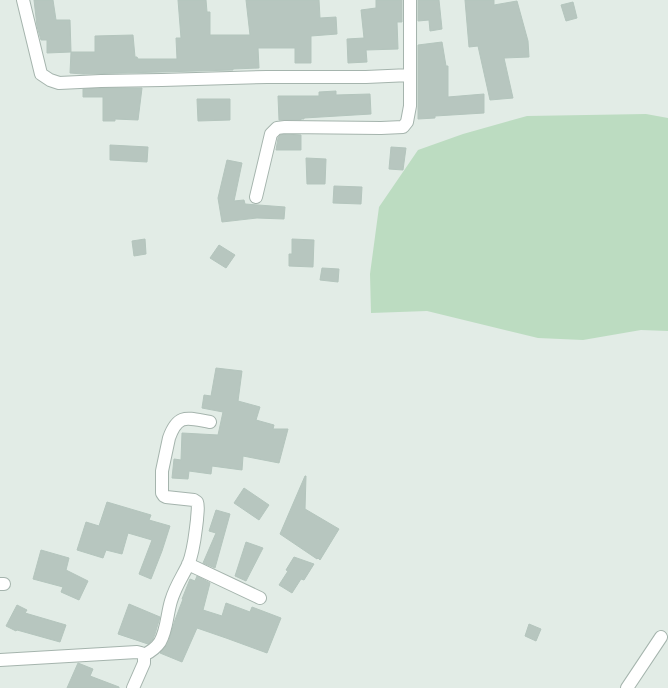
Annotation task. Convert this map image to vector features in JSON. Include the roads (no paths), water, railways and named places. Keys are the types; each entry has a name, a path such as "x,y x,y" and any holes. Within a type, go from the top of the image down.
{"street":[{"path":"23,0 41,74 50,80 59,83 267,76 366,77 410,75"},
{"path":"256,197 271,134 277,128 403,127 407,122 410,106 410,0"},
{"path":"144,655 152,651 163,637 172,596 188,564 194,539 197,502 194,500 164,496 162,493 162,471 169,438 180,420 188,419 210,422"},
{"path":"188,564 260,598"},
{"path":"627,688 661,637"},
{"path":"0,660 137,652 144,655"},
{"path":"133,688 144,664 144,655"}]}
